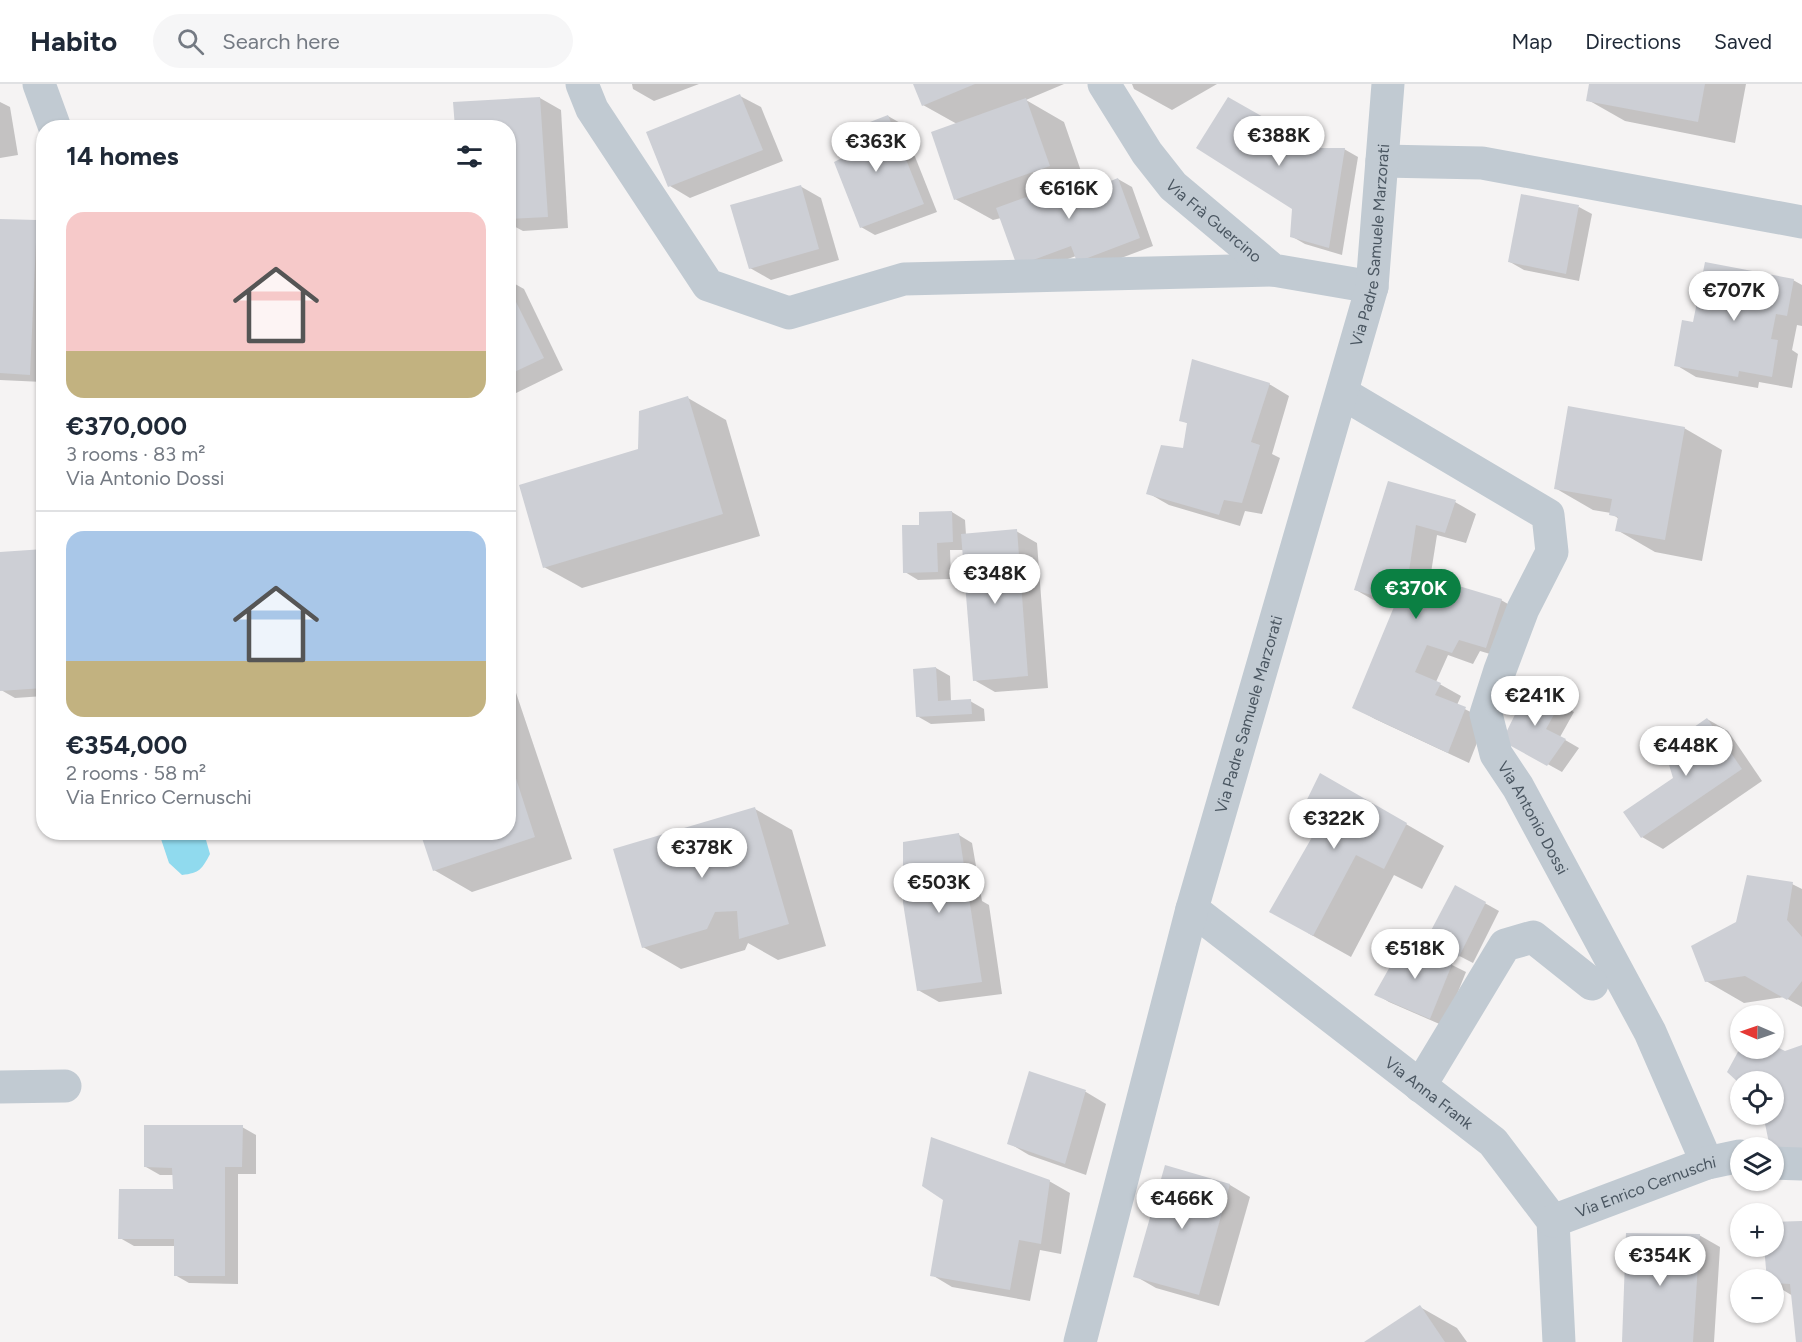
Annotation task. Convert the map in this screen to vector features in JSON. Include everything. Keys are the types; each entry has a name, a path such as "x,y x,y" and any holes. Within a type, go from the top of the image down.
{"street":[{"path":"39,84 52,120"},
{"path":"582,84 592,109 708,285 789,313 904,279 1273,270"},
{"name":"Via Frà Guercino","path":"1104,84 1147,153 1173,186 1273,270 1372,287"},
{"name":"Via Padre Samuele Marzorati","path":"1080,1342 1192,909 1372,287 1388,84"},
{"path":"1382,161 1482,163 1802,222"},
{"name":"Via Antonio Dossi","path":"1342,393 1548,515 1552,552 1523,609 1486,714 1496,754 1518,787 1650,1032 1707,1163"},
{"name":"Via Anna Frank","path":"1192,909 1493,1142 1553,1221"},
{"path":"1420,1086 1505,945 1533,937 1592,984"},
{"path":"0,1087 65,1086"},
{"name":"Via Enrico Cernuschi","path":"1553,1221 1707,1163 1730,1158"},
{"path":"1784,1163 1802,1164"},
{"path":"1553,1221 1559,1342"}],"water":[{"path":"161,840 206,840 210,854 200,869 182,875 169,863"}],"building":[{"path":"913,84 975,84 922,106"},
{"path":"1589,84 1705,84 1698,122 1586,101"},
{"path":"740,94 763,150 668,187 646,132"},
{"path":"540,97 548,217 516,219 516,120 454,120 453,102"},
{"path":"1228,97 1318,148 1345,148 1329,248 1290,237 1292,209 1196,148"},
{"path":"1026,98 1050,166 954,200 931,132"},
{"path":"888,115 924,204 860,228 834,162 846,156 839,134"},
{"path":"1098,171 1103,184 1118,178 1140,238 1077,262 1071,246 1017,266 996,208"},
{"path":"801,185 819,249 749,269 730,205"},
{"path":"1521,194 1579,205 1566,274 1508,262"},
{"path":"0,219 36,220 30,375 0,373"},
{"path":"1705,262 1794,279 1787,316 1776,314 1771,339 1778,340 1772,377 1739,371 1738,377 1674,366 1682,320 1693,322"},
{"path":"516,302 544,358 516,371"},
{"path":"1192,359 1270,383 1251,442 1260,445 1242,503 1224,500 1219,515 1146,494 1161,445 1183,448 1187,423 1179,421"},
{"path":"688,396 723,514 543,568 519,485 638,449 639,411"},
{"path":"1568,406 1685,427 1665,540 1615,531 1618,517 1609,515 1612,499 1554,489"},
{"path":"1388,481 1456,500 1445,533 1416,525 1409,571 1502,599 1486,648 1459,640 1452,653 1427,645 1415,672 1441,683 1435,695 1466,707 1448,753 1352,708 1396,602 1354,590"},
{"path":"952,511 953,542 937,543 938,572 903,573 902,525 919,525 919,512"},
{"path":"1017,529 1028,676 973,681 961,534"},
{"path":"36,550 36,689 0,691 0,552"},
{"path":"936,667 938,701 971,699 972,714 916,717 913,669"},
{"path":"1529,686 1561,702 1546,729 1566,739 1547,766 1502,741"},
{"path":"1707,718 1742,769 1641,838 1623,812 1673,778 1664,748"},
{"path":"1320,773 1407,823 1384,869 1356,855 1313,936 1269,912 1315,832 1296,822"},
{"path":"516,779 535,837 433,871 423,840 516,840"},
{"path":"755,807 789,924 739,939 737,911 715,912 707,929 642,948 613,849"},
{"path":"959,833 982,982 917,991 903,903 903,842"},
{"path":"1747,875 1793,882 1787,920 1802,937 1802,981 1787,1000 1745,976 1705,982 1691,946 1736,922"},
{"path":"1455,885 1486,902 1459,957 1426,940"},
{"path":"1405,940 1453,962 1430,1019 1374,995"},
{"path":"1802,1045 1802,1152 1784,1150 1784,1137 1768,1137 1765,1125 1784,1125 1784,1071 1730,1071 1730,1075 1727,1072 1734,1059 1784,1059 1784,1050"},
{"path":"1029,1071 1086,1090 1065,1164 1007,1144"},
{"path":"144,1125 243,1125 242,1167 225,1167 225,1276 174,1276 174,1239 118,1239 119,1189 173,1189 172,1168 144,1167"},
{"path":"931,1137 1050,1180 1041,1244 1019,1240 1010,1290 930,1276 943,1200 922,1186"},
{"path":"1165,1165 1230,1184 1199,1295 1133,1277"},
{"path":"1802,1221 1802,1342 1796,1342 1790,1284 1784,1284 1784,1269 1766,1269 1765,1257 1784,1257 1784,1222"},
{"path":"1626,1233 1700,1234 1693,1342 1622,1342"},
{"path":"1420,1305 1445,1342 1364,1342"}]}
